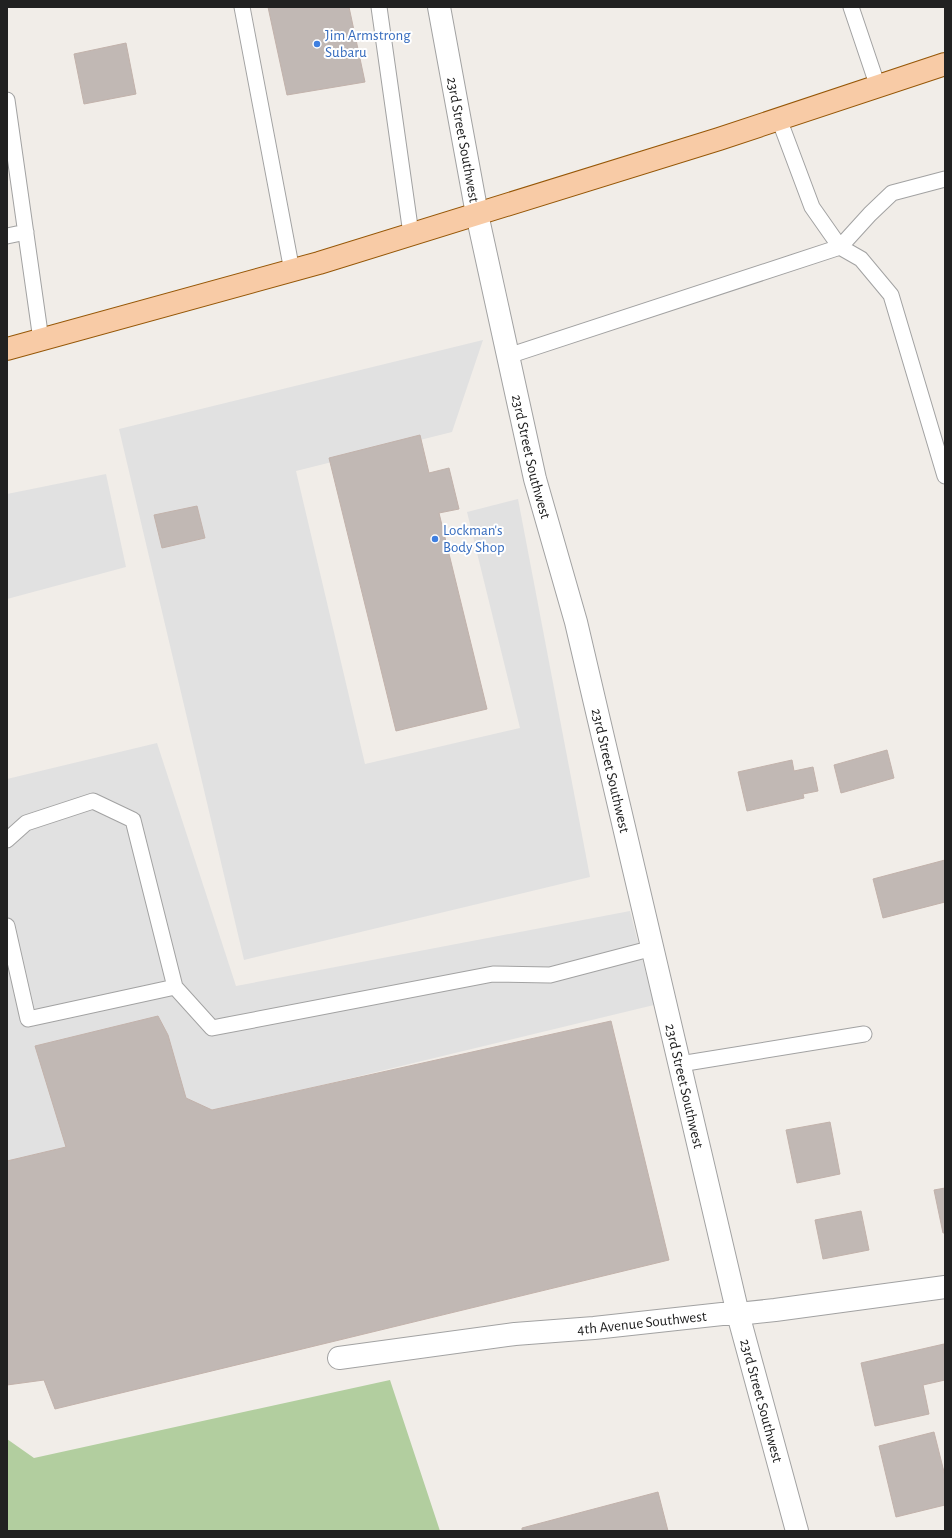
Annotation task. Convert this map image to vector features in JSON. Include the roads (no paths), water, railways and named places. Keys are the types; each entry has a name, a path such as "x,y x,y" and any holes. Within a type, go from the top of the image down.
{"main road":[{"path":"7,349 292,271 779,119 945,64"}],"street":[{"name":"23rd Street Southwest","path":"439,7 477,214 535,479 576,622 738,1314 797,1531"},
{"name":"4th Avenue Southwest","path":"339,1358 515,1334 594,1328 722,1314 738,1314 945,1287"}],"lane":[{"path":"242,7 292,271"},
{"path":"379,7 411,234"},
{"path":"851,7 878,87"},
{"path":"7,100 41,340"},
{"path":"779,119 812,207 840,247 861,259 891,295 945,476"},
{"path":"508,356 840,247 870,214 892,194 945,179"},
{"path":"7,236 26,232"},
{"path":"7,840 26,823 93,801 133,820 175,987 212,1028 493,974 550,975 653,948"},
{"path":"7,926 28,1019 175,987"},
{"path":"680,1064 864,1034"}],"place":[{"name":"Jim Armstrong Subaru","path":"317,44"},
{"name":"Lockman's Body Shop","path":"435,539"}]}
